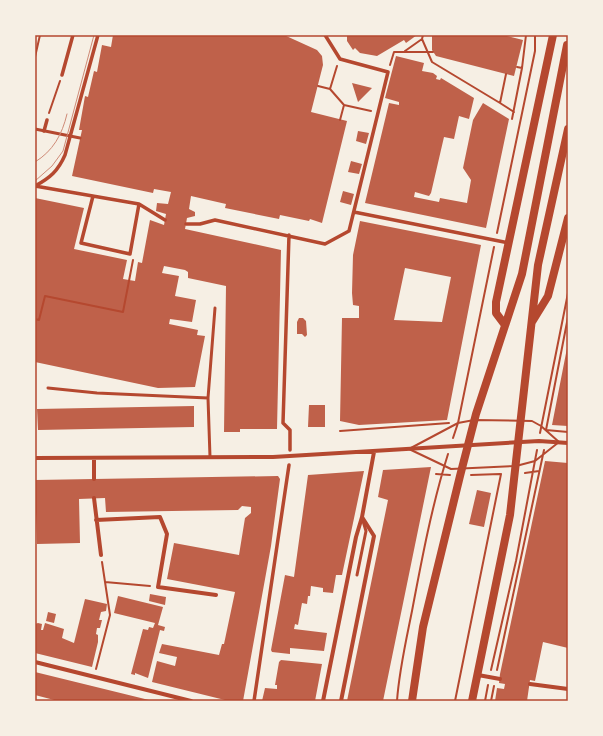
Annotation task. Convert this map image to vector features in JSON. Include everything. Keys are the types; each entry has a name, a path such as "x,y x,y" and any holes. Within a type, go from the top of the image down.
{"main road":[{"path":"505,325 496,313 496,308 553,35"},
{"path":"412,701 423,627 460,476 469,446 474,420 522,274 567,45"},
{"path":"472,701 510,515 516,470 530,325 538,265 568,129"},
{"path":"530,325 548,296 568,218"}],"street":[{"path":"62,75 73,35"},
{"path":"35,186 49,178 58,168 65,155 98,35"},
{"path":"186,224 200,224 215,220 325,244 349,231 388,72 340,59 325,35"},
{"path":"44,130 47,120"},
{"path":"35,186 138,204 165,220"},
{"path":"93,196 81,243 130,254 138,204"},
{"path":"354,212 510,244"},
{"path":"288,235 283,423 290,430 290,450"},
{"path":"35,458 273,457 374,452 451,446 546,442 568,443"},
{"path":"324,701 374,452"},
{"path":"94,458 94,479"},
{"path":"254,701 289,465"},
{"path":"94,498 101,555"},
{"path":"96,520 160,517 167,534 158,587 216,595"},
{"path":"341,701 374,536 362,517"},
{"path":"35,662 191,701"},
{"path":"478,674 498,678"},
{"path":"530,684 568,689"}],"lane":[{"path":"35,129 80,138"},
{"path":"210,457 208,398 215,308"},
{"path":"48,388 97,393 208,398"},
{"path":"357,575 366,531 362,517"}],"path":[{"path":"35,57 40,35"},
{"path":"405,52 422,39 423,35"},
{"path":"512,119 522,68 526,35"},
{"path":"398,701 399,679 415,592 444,467 458,423 535,51 535,35"},
{"path":"422,39 432,62 514,112"},
{"path":"388,72 394,52 433,52"},
{"path":"330,89 340,59"},
{"path":"517,67 522,68"},
{"path":"500,104 506,74"},
{"path":"52,106 58,86"},
{"path":"318,86 330,89 344,105 378,113"},
{"path":"340,120 344,105"},
{"path":"35,319 39,320 45,296 123,312 133,261 130,254"},
{"path":"409,449 458,423 474,420 532,421 541,426 568,293"},
{"path":"491,701 498,678 546,442 546,430 568,317"},
{"path":"340,431 449,422"},
{"path":"546,430 568,432"},
{"path":"436,474 460,476 501,474 516,470 536,461 559,442"},
{"path":"409,449 444,467 451,469 463,467 534,472 539,471"},
{"path":"485,701 516,562 536,461"},
{"path":"455,701 501,474"},
{"path":"94,677 110,614 101,555"},
{"path":"105,582 158,587"}],"building":[{"path":"113,35 284,35 317,50 322,56 323,65 311,112 347,121 322,223 310,219 309,221 280,215 279,219 225,208 226,204 191,196 189,209 195,212 195,216 187,218 185,229 281,250 277,429 240,429 240,432 224,432 226,286 188,278 188,272 185,270 164,266 162,273 179,276 175,296 196,300 192,322 170,319 169,324 198,330 197,335 205,336 195,387 158,388 35,362 35,198 84,208 74,249 127,260 123,279 135,281 138,262 142,263 150,220 164,225 166,214 156,211 157,203 168,204 171,192 154,189 153,193 72,176 82,130 79,130 85,96 88,97 94,71 97,72 102,45 111,47"},
{"path":"347,35 417,35 406,43 404,40 377,56 360,53 355,48 353,50 347,41"},
{"path":"432,35 503,35 523,40 514,76 436,56 432,50"},
{"path":"396,56 424,63 422,71 433,73 437,76 436,79 440,80 441,78 474,98 469,119 459,116 454,139 444,137 431,193 429,196 415,192 414,197 439,202 440,198 467,203 471,180 463,168 473,120 483,103 509,119 486,228 365,203 389,103 399,105 399,102 385,98"},
{"path":"352,83 372,88 358,102"},
{"path":"358,131 369,133 366,144 356,141"},
{"path":"351,161 362,164 359,174 348,172"},
{"path":"343,191 354,194 351,205 340,202"},
{"path":"360,221 481,245 447,420 359,425 340,421 342,318 359,318 359,306 353,305 353,255","holes":["405,268 451,277 442,322 394,320"]},
{"path":"299,318 303,318 306,321 307,335 305,337 302,334 297,334 297,322"},
{"path":"567,348 568,426 552,425"},
{"path":"309,405 325,405 325,427 308,427"},
{"path":"194,406 194,427 38,430 37,409"},
{"path":"545,461 568,463 568,648 543,642 535,681 530,680 527,701 495,701 497,688 504,689 505,684 499,683 500,674"},
{"path":"431,467 383,701 347,701 388,500 378,497 383,470"},
{"path":"364,471 342,575 336,575 333,593 323,592 323,588 311,586 307,604 302,603 298,625 295,624 294,629 327,633 324,651 290,648 290,654 272,652 271,650 285,575 294,577 308,475"},
{"path":"278,476 280,479 271,546 243,701 229,701 152,682 157,661 175,666 177,657 159,653 162,644 219,655 222,644 224,644 235,592 167,579 174,543 239,555 245,518 251,513 251,507 242,506 238,510 106,512 105,498 79,499 80,543 37,544 35,480"},
{"path":"477,490 491,493 484,527 469,524"},
{"path":"150,594 166,597 165,605 149,601"},
{"path":"118,596 163,607 158,625 165,627 164,631 160,630 148,678 135,673 135,675 131,674 143,629 148,630 149,627 153,628 155,623 114,613"},
{"path":"85,599 107,604 106,611 101,612 99,620 102,620 100,628 97,628 96,634 98,635 98,642 92,667 35,653 35,624 38,623 42,624 41,630 43,630 45,623 64,629 62,638 74,643"},
{"path":"48,612 56,614 54,623 46,621"},
{"path":"281,660 322,664 315,701 262,701 265,688 277,689 277,685 275,685 279,662"},
{"path":"35,672 149,701 58,701 35,695"}],"tram line":[{"path":"35,181 52,166 63,151 94,35"},
{"path":"35,162 52,148 59,136 67,114"}]}
